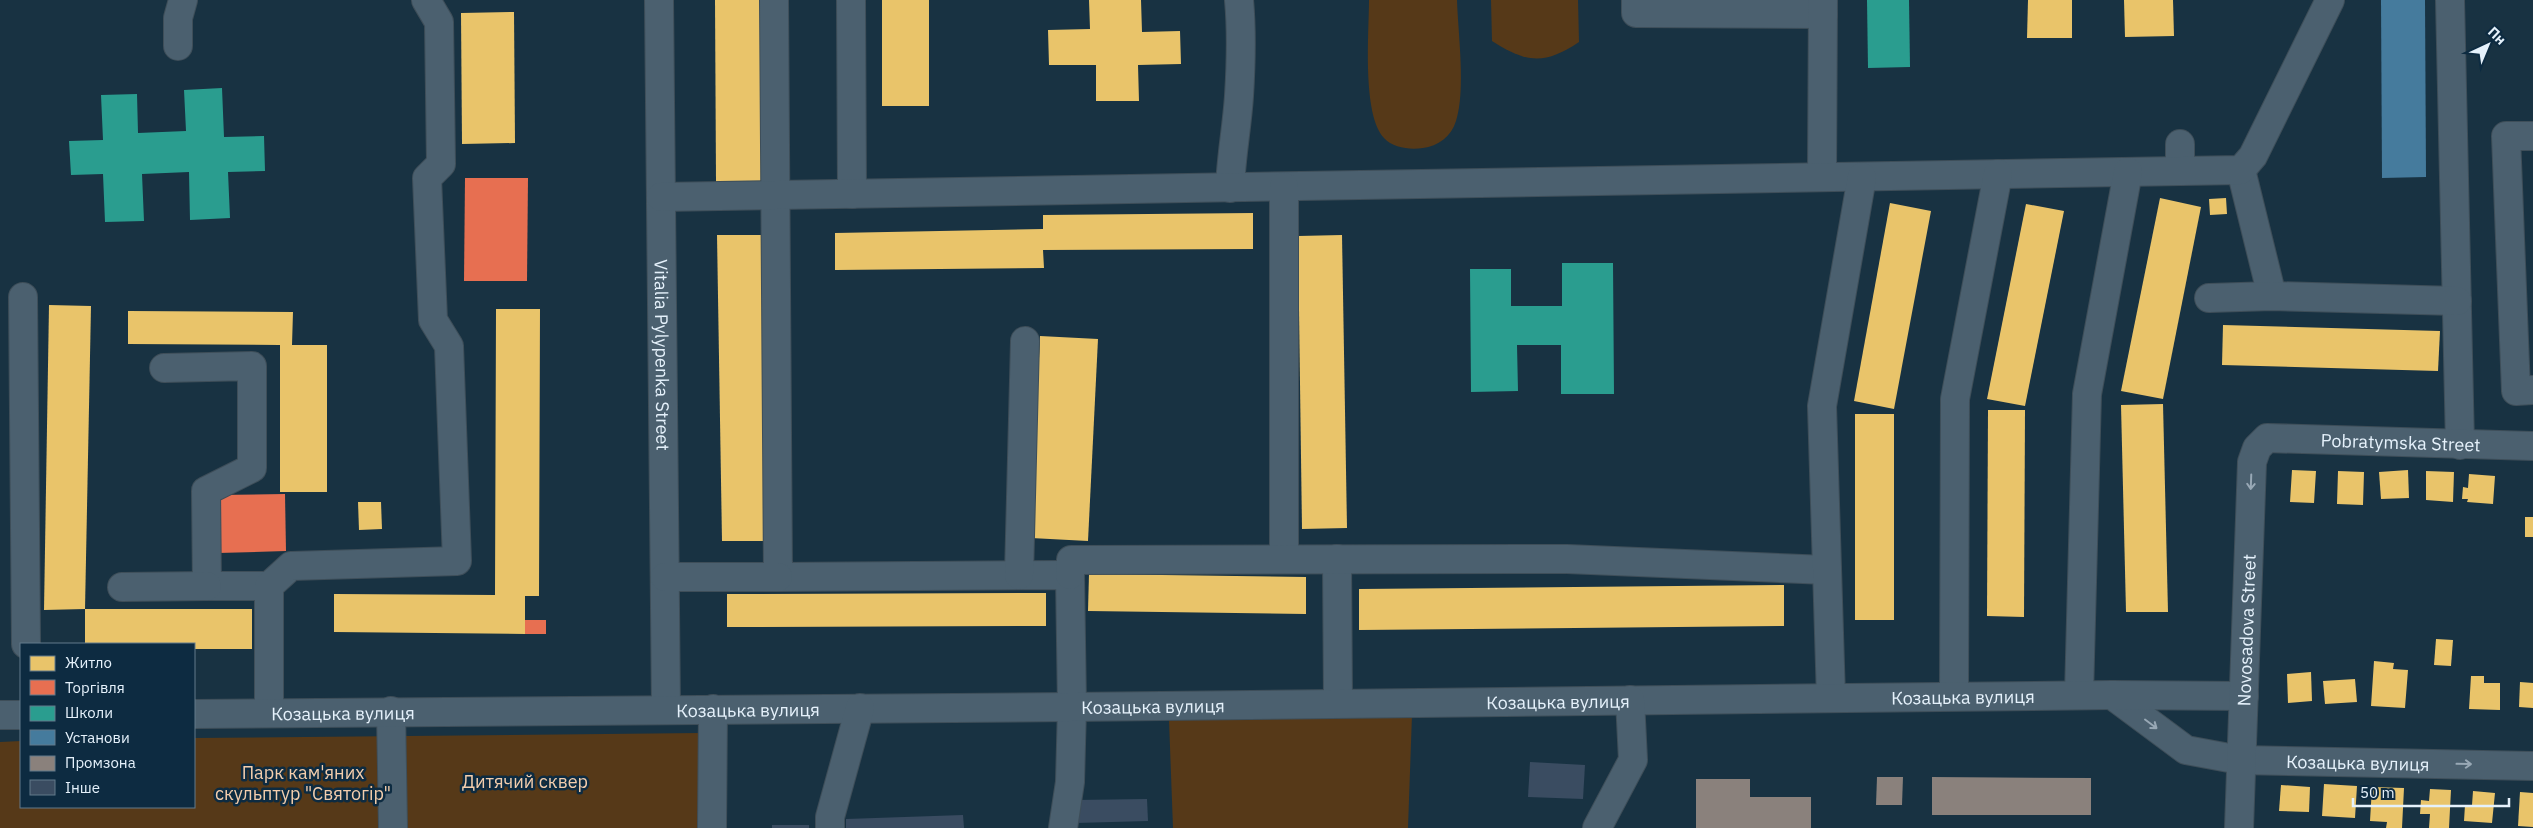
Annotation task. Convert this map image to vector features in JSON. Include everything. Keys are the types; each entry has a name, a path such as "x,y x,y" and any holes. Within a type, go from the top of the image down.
{"street":[{"path":"178,46 178,18 183,0"},
{"path":"122,587 269,586 291,566 457,561 449,346 433,320 427,178 441,164 439,22 426,0"},
{"name":"Vitalia Pylypenka Street","path":"659,0 666,709"},
{"path":"774,0 778,577"},
{"path":"851,0 852,194"},
{"path":"1230,188 1231,154 1239,97 1242,35 1239,0"},
{"path":"1636,0 1636,13 1823,7 1822,177"},
{"path":"661,197 2241,170 2253,156 2330,0"},
{"path":"2450,0 2460,445"},
{"path":"2533,136 2506,136 2516,391 2533,390"},
{"path":"2180,144 2180,171"},
{"path":"2241,170 2272,296"},
{"path":"2079,695 2086,394 2128,172"},
{"path":"1954,696 1955,399 1998,174"},
{"path":"1831,698 1822,406 1862,177"},
{"path":"1284,187 1284,559"},
{"path":"2210,298 2272,296 2457,301"},
{"path":"24,297 26,643"},
{"path":"1019,575 1025,341"},
{"path":"164,368 252,366 252,468 206,491 207,586"},
{"name":"Pobratymska Street","path":"2267,438 2533,446"},
{"name":"Novosadova Street","path":"2239,828 2252,462 2257,448 2267,438"},
{"path":"1337,559 1338,703"},
{"path":"1063,828 1070,782 1072,707 1071,560 1567,559 1827,570"},
{"path":"665,577 1070,575"},
{"path":"269,586 269,713"},
{"name":"Козацька вулиця","path":"2112,695 2186,750 2240,760 2533,766"},
{"name":"Козацька вулиця","path":"195,714 1072,707 1954,696 2244,696"},
{"path":"1597,828 1633,760 1630,700"},
{"path":"830,828 830,817 860,708"},
{"path":"712,828 713,709"},
{"path":"391,712 393,828"},
{"path":"0,715 20,715"}],"green space":[{"path":"1369,0 1457,0 1461,94 1454,127 1439,143 1423,148 1402,148 1384,138 1377,127 1372,111 1368,72"},
{"path":"1491,0 1578,0 1579,42 1556,55 1545,58 1526,57 1515,54 1492,41"},
{"path":"1412,715 1408,828 1173,828 1169,720"},
{"path":"700,733 699,828 0,828 0,742 20,741 20,808 195,808 195,738"}],"building: Житло":[{"path":"715,0 762,0 762,182 716,182"},
{"path":"882,0 929,0 929,106 882,106"},
{"path":"1089,0 1141,0 1142,32 1180,31 1181,64 1138,65 1139,101 1096,101 1096,65 1049,65 1048,30 1090,29"},
{"path":"2028,0 2072,0 2072,38 2027,38"},
{"path":"2124,0 2173,0 2174,36 2125,37"},
{"path":"514,12 515,143 462,144 461,13"},
{"path":"2160,198 2201,207 2163,399 2121,391"},
{"path":"2226,198 2227,214 2210,215 2209,199"},
{"path":"1890,203 1931,211 1894,409 1854,401"},
{"path":"2026,204 2064,211 2025,406 1987,399"},
{"path":"1253,213 1253,249 1043,250 1044,268 835,270 835,233 1043,229 1043,215"},
{"path":"717,235 761,235 766,541 722,541"},
{"path":"1342,235 1347,528 1302,529 1298,236"},
{"path":"49,305 91,306 85,609 44,610"},
{"path":"496,309 540,309 539,596 525,596 525,634 334,632 334,594 495,595"},
{"path":"128,311 293,312 292,345 327,345 327,492 280,492 280,345 128,344"},
{"path":"2223,325 2440,331 2438,371 2222,365"},
{"path":"1040,336 1098,339 1088,541 1031,538"},
{"path":"2163,404 2168,612 2126,612 2121,405"},
{"path":"1988,410 2025,410 2024,617 1987,616"},
{"path":"1855,414 1894,414 1894,620 1855,620"},
{"path":"2292,470 2316,471 2314,503 2290,502"},
{"path":"2408,470 2409,498 2381,499 2379,472"},
{"path":"2338,471 2364,472 2363,505 2337,504"},
{"path":"2426,471 2454,472 2453,502 2426,500"},
{"path":"2469,474 2495,476 2493,504 2467,502 2468,499 2462,499 2463,487 2468,488"},
{"path":"358,502 381,502 382,529 359,530"},
{"path":"2525,517 2533,517 2533,537 2525,537"},
{"path":"1089,574 1306,577 1306,614 1088,611"},
{"path":"1784,585 1784,626 1359,630 1359,589"},
{"path":"1046,593 1046,626 727,627 727,594"},
{"path":"85,609 252,609 252,649 195,649 195,643 85,643"},
{"path":"2436,639 2453,640 2451,666 2434,665"},
{"path":"2374,661 2394,663 2393,669 2408,670 2405,708 2371,706"},
{"path":"2311,672 2312,701 2288,703 2287,674"},
{"path":"2471,676 2484,676 2484,683 2500,683 2500,710 2469,709"},
{"path":"2355,679 2357,702 2325,704 2323,681"},
{"path":"2520,682 2533,683 2533,708 2519,707"},
{"path":"2324,784 2357,786 2355,818 2322,816"},
{"path":"2281,785 2310,787 2309,812 2279,811"},
{"path":"2372,787 2404,788 2402,828 2386,828 2387,822 2370,821"},
{"path":"2430,789 2451,790 2449,828 2429,828 2430,814 2420,814 2421,800 2429,801"},
{"path":"2473,791 2495,793 2492,823 2464,821 2465,805 2472,805"},
{"path":"2520,792 2533,793 2533,827 2518,826"}],"building: Торгівля":[{"path":"465,178 528,178 527,281 464,281"},
{"path":"285,494 286,551 218,553 217,495"},
{"path":"525,620 546,620 546,634 525,634"}],"building: Школи":[{"path":"1867,0 1909,0 1910,67 1868,68"},
{"path":"222,88 224,137 264,136 265,171 228,172 230,218 190,220 189,172 142,174 144,221 105,222 103,174 71,175 69,141 103,140 101,95 137,94 138,133 186,131 184,90"},
{"path":"1562,263 1613,263 1614,394 1561,394 1561,345 1517,345 1518,391 1471,392 1470,269 1511,269 1511,306 1562,306"}],"building: Установи":[{"path":"2381,0 2425,0 2426,177 2382,178"}],"building: Промзона":[{"path":"1877,777 1903,777 1902,805 1876,805"},
{"path":"1932,777 2091,778 2091,815 1932,815"},
{"path":"1696,779 1750,779 1750,797 1811,797 1811,828 1696,828"}],"building: Інше":[{"path":"1530,762 1585,765 1583,799 1528,797"},
{"path":"1147,799 1148,821 1076,823 1075,800"},
{"path":"963,815 964,828 846,828 846,819"},
{"path":"772,825 809,825 809,828 772,828"}],"park label":[{"name":"Дитячий сквер","path":"525,781"},
{"name":"Парк кам'яних скульптур \"Святогір\"","path":"303,782"}]}
